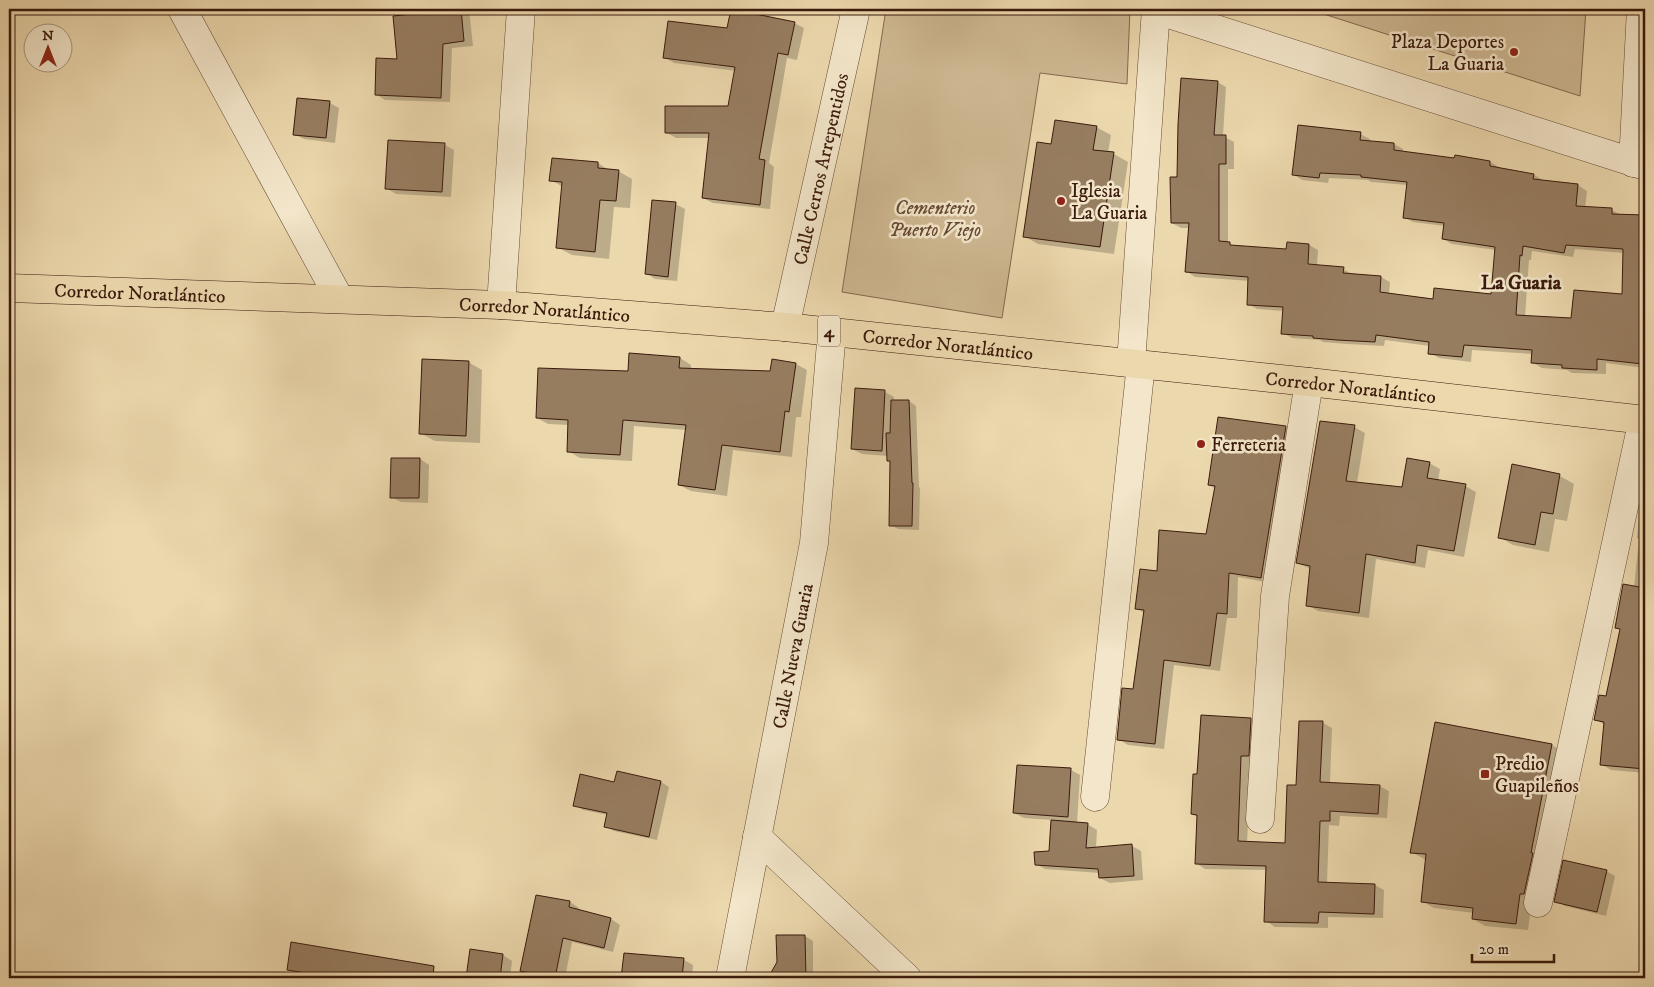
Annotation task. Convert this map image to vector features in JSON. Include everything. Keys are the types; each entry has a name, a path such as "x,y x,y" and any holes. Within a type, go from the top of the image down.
{"highway":[{"name":"Corredor Noratlántico","path":"9,288 501,305 785,327 1309,382 1644,420"}],"street":[{"path":"182,9 339,298"},
{"path":"501,305 521,9"},
{"name":"Calle Cerros Arrepentidos","path":"785,327 856,9"},
{"path":"1095,797 1136,364 1156,9 1639,164 1641,9"},
{"name":"Calle Nueva Guaria","path":"730,978 814,543 832,331"},
{"path":"1260,819 1275,596 1309,382"},
{"path":"1538,902 1644,420"},
{"path":"757,838 907,978"}],"green space":[{"name":"Cementerio Puerto Viejo","path":"886,9 1130,9 1127,84 1040,73 1002,318 842,292"},
{"name":"Plaza Deportes La Guaria","path":"1308,9 1586,9 1580,96"}],"building":[{"path":"461,9 464,41 443,44 441,98 375,95 376,58 397,59 393,16"},
{"path":"731,9 795,22 788,55 778,53 759,159 765,160 760,205 702,198 709,133 665,133 665,106 728,106 735,67 663,58 668,21 727,28"},
{"path":"1181,78 1218,81 1214,135 1226,135 1226,164 1219,164 1219,241 1230,242 1230,245 1286,249 1287,242 1309,244 1308,264 1344,267 1343,273 1381,276 1380,292 1433,299 1434,288 1491,294 1495,247 1442,239 1444,223 1403,218 1407,182 1361,177 1361,175 1320,173 1319,178 1292,175 1298,125 1361,132 1360,140 1394,143 1394,150 1454,158 1455,155 1490,161 1490,166 1534,174 1533,179 1578,184 1576,206 1612,208 1612,214 1645,215 1645,348 1643,364 1597,359 1597,370 1562,368 1562,365 1531,363 1532,350 1464,345 1462,357 1428,354 1429,342 1376,335 1375,342 1281,334 1283,307 1247,305 1248,277 1185,272 1189,223 1171,223 1170,177 1177,177","holes":["1566,245 1623,249 1622,294 1574,290 1571,318 1516,315 1520,255 1522,256 1523,246 1564,253"]},
{"path":"297,98 330,101 326,138 293,135"},
{"path":"1055,120 1097,126 1093,150 1114,152 1100,247 1023,237 1037,142 1051,144"},
{"path":"388,140 445,143 442,192 385,189"},
{"path":"552,158 598,162 598,168 619,170 616,201 600,200 595,252 556,248 562,182 549,181"},
{"path":"652,200 676,202 668,277 645,274"},
{"path":"629,353 680,357 679,368 770,371 772,359 796,363 789,412 785,411 780,452 722,445 715,490 678,485 686,425 623,420 620,455 567,452 568,420 536,418 538,368 628,371"},
{"path":"422,359 469,361 466,436 419,434"},
{"path":"855,388 885,390 882,451 851,449"},
{"path":"891,400 909,400 913,483 912,526 889,526 890,461 887,461 886,433 890,433"},
{"path":"1218,417 1286,426 1261,578 1229,573 1227,614 1217,613 1210,666 1164,660 1155,744 1117,740 1122,688 1133,689 1144,610 1135,609 1140,569 1157,571 1159,530 1206,534 1215,486 1208,485"},
{"path":"1320,421 1355,425 1346,481 1402,487 1407,458 1430,462 1427,478 1466,484 1454,551 1417,545 1415,563 1366,554 1359,613 1306,606 1310,566 1296,563"},
{"path":"391,458 420,458 419,498 390,498"},
{"path":"1512,464 1560,474 1553,514 1541,512 1535,545 1498,538"},
{"path":"1623,584 1645,588 1645,769 1600,765 1604,722 1594,720 1599,695 1606,696 1620,629 1615,628"},
{"path":"1201,715 1251,718 1249,756 1241,756 1238,841 1285,843 1287,785 1296,785 1299,721 1323,721 1320,782 1380,785 1378,814 1330,811 1330,821 1320,821 1318,882 1375,884 1374,914 1319,912 1318,923 1264,922 1266,866 1195,864 1197,815 1191,814 1193,774 1197,774"},
{"path":"1435,722 1552,744 1531,853 1533,853 1524,894 1520,894 1516,924 1472,919 1473,908 1421,902 1426,854 1410,853"},
{"path":"1017,765 1071,768 1068,817 1013,813"},
{"path":"617,771 661,781 649,837 604,827 607,813 573,806 580,774 614,782"},
{"path":"1051,820 1088,823 1086,848 1132,844 1134,876 1099,878 1098,869 1035,865 1034,852 1049,851"},
{"path":"1563,860 1607,870 1597,912 1554,902"},
{"path":"536,895 570,901 569,907 611,918 604,948 563,938 555,978 520,971"},
{"path":"776,935 805,935 806,978 768,978 777,962"},
{"path":"291,942 434,966 433,978 312,978 313,974 287,970"},
{"path":"470,949 503,954 500,978 466,978"},
{"path":"624,953 684,958 682,978 621,978"}],"place":[{"name":"Plaza Deportes La Guaria","path":"1514,52"},
{"name":"Iglesia La Guaria","path":"1061,201"},
{"name":"Ferreteria","path":"1201,444"},
{"name":"Predio Guapileños","path":"1485,774"}],"district":[{"name":"La Guaria","path":"1521,282"}]}
